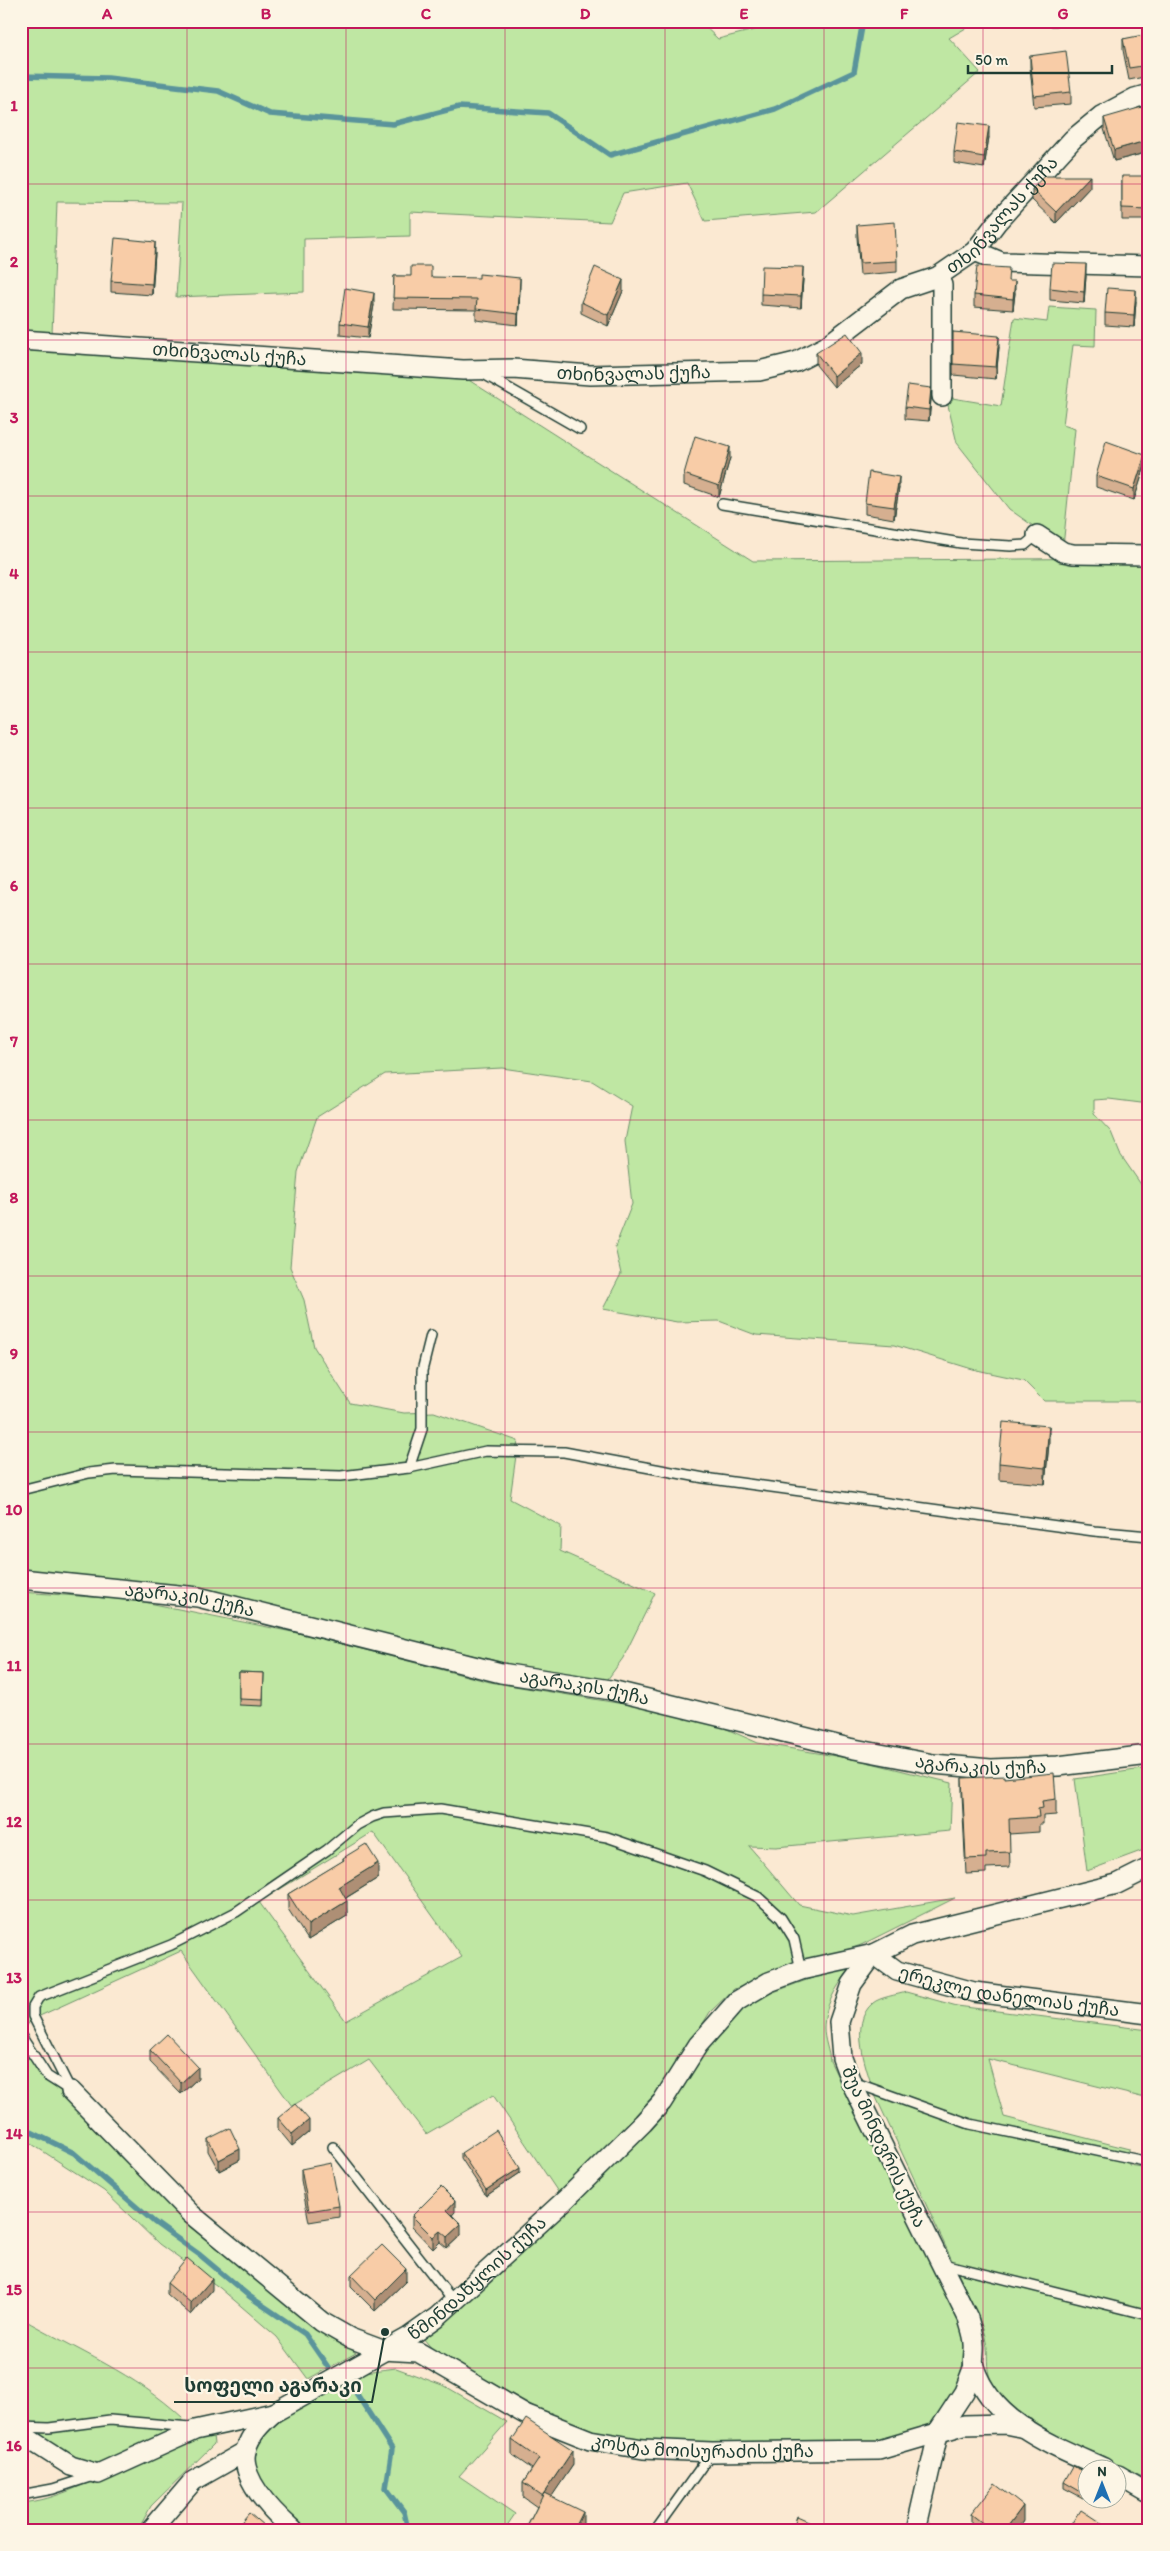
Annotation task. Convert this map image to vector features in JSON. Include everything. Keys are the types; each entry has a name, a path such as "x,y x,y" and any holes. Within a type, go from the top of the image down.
{"street":[{"name":"თხინვალას ქუჩა","path":"21,340 478,371 513,369 590,375 759,371 796,362 826,347 901,289 938,277 975,251 1050,162 1073,139 1101,116 1135,98 1149,94"},
{"path":"975,251 1001,262 1149,266"},
{"path":"938,277 942,285 942,396"},
{"path":"1037,535 1063,552 1073,554 1149,555"},
{"name":"აგარაკის ქუჩა","path":"21,1580 198,1597 501,1673 611,1690 849,1748 933,1764 992,1769 1058,1766 1149,1755"},
{"name":"შუა მინდვრის ქუჩა","path":"1082,2458 1048,2443 1013,2421 994,2403 974,2366 974,2342 968,2318 850,2082 842,2058 839,2022 852,1984 874,1954 912,1936 1117,1884 1149,1868"},
{"name":"წმინდაწყლის ქუჩა","path":"246,2450 257,2428 273,2413 382,2350 409,2337 454,2302 566,2199 643,2123 662,2102 698,2044 737,2000 769,1982 801,1970 874,1954"},
{"name":"ერეკლე დანელიას ქუჩა","path":"874,1954 897,1970 974,1992 1149,2014"},
{"name":"კოსტა მოისურაძის ქუჩა","path":"71,2091 190,2214 322,2322 350,2338 382,2350 418,2352 525,2414 590,2440 643,2449 712,2452 880,2450 939,2430 984,2423 1025,2428"},
{"path":"916,2530 939,2430 964,2392 974,2366"},
{"path":"21,2434 71,2466 98,2474 152,2448 202,2428 273,2413"},
{"path":"151,2530 193,2481 246,2450 248,2476 278,2517 293,2530"},
{"path":"1128,2481 1149,2494"}],"lane":[{"path":"478,371 580,429"},
{"path":"722,504 961,543 1011,546 1025,544 1037,535"},
{"path":"409,1468 422,1429 422,1371 431,1334"},
{"path":"21,1490 28,1486 90,1473 116,1470 341,1476 409,1468 486,1451 564,1452 704,1478 1084,1530 1149,1536"},
{"path":"71,2091 33,2016 33,2007 39,1997 171,1945 236,1912 327,1850 356,1825 384,1813 440,1810 576,1830 607,1837 705,1871 758,1897 780,1918 794,1939 801,1970"},
{"path":"21,2036 47,2076 71,2091"},
{"path":"850,2082 970,2124 1149,2162"},
{"path":"333,2147 454,2302"},
{"path":"941,2264 1149,2315"},
{"path":"21,2428 49,2428 110,2420 202,2428"},
{"path":"656,2530 712,2452"},
{"path":"21,2495 53,2489 98,2474"}],"green space":[{"path":"21,21 699,21 718,39 774,25 779,21 971,21 971,25 949,38 980,72 816,212 705,221 687,183 623,193 610,222 410,212 410,236 304,239 304,292 176,297 182,203 57,202 52,334 21,332"},
{"path":"1049,307 1096,310 1095,346 1073,345 1063,425 1075,429 1063,547 1009,509 957,443 946,397 1001,406 1014,318 1047,322"},
{"path":"21,349 98,352 467,379 753,561 1149,558 1149,1104 1109,1099 1094,1100 1094,1114 1111,1132 1120,1154 1149,1196 1149,1401 1044,1401 1023,1380 972,1369 894,1345 756,1335 719,1321 677,1322 603,1309 621,1274 615,1247 632,1204 625,1141 632,1106 592,1081 502,1068 385,1074 317,1117 298,1172 290,1267 304,1300 314,1347 350,1403 404,1413 434,1412 518,1441 510,1499 561,1526 560,1551 655,1593 623,1658 605,1683 505,1663 206,1591 21,1571"},
{"path":"21,1592 134,1600 307,1635 490,1682 666,1711 711,1722 758,1743 859,1760 952,1783 950,1831 776,1847 749,1846 799,1905 853,1916 955,1898 861,1945 734,1989 710,2012 653,2105 560,2195 493,2095 426,2134 369,2060 292,2106 181,1951 31,2020 21,2034","holes":["373,1832 462,1957 346,2021 259,1902"]},
{"path":"1149,1768 1149,1848 1087,1871 1075,1779"},
{"path":"856,1962 834,1993 827,2010 824,2033 830,2061 966,2335 964,2360 956,2387 943,2412 935,2422 910,2436 878,2443 861,2444 710,2445 624,2439 596,2434 563,2424 433,2350 423,2338 471,2294 746,2002"},
{"path":"906,1992 957,2006 1149,2030 1149,2099 988,2059 1004,2117 1129,2149 1129,2165 1149,2168 1149,2479 1128,2469 1128,2458 1103,2458 1039,2425 1018,2411 1002,2396 991,2380 988,2370 987,2347 978,2316 875,2095 864,2061 861,2035 862,2022 866,2012 873,2003"},
{"path":"21,2050 189,2226 317,2326 356,2353 308,2379 277,2337 220,2288 159,2244 104,2191 21,2137"},
{"path":"21,2318 126,2375 146,2388 183,2418 176,2431 101,2464 79,2459 21,2429"},
{"path":"396,2368 445,2386 507,2422 459,2476 515,2514 504,2530 304,2530 275,2501 260,2480 243,2442 357,2373"},
{"path":"201,2435 213,2436 214,2444 151,2506 138,2530 21,2530 21,2503 61,2494 142,2458"}],"building":[{"path":"1148,34 1149,65 1129,68 1123,39"},
{"path":"1066,51 1071,92 1034,96 1030,56"},
{"path":"1142,107 1149,129 1149,140 1114,150 1104,118"},
{"path":"958,122 989,126 984,157 954,152"},
{"path":"1044,176 1090,176 1056,212 1032,189"},
{"path":"1122,176 1147,176 1148,209 1122,208"},
{"path":"895,222 897,261 860,263 857,225"},
{"path":"115,238 155,242 152,284 111,281"},
{"path":"1052,263 1086,264 1084,292 1050,288"},
{"path":"411,266 431,266 431,277 479,278 479,274 520,278 518,314 476,309 477,299 393,298 394,276 411,276"},
{"path":"762,266 803,267 801,296 761,294"},
{"path":"977,266 1009,268 1008,281 1015,281 1013,299 974,295"},
{"path":"595,267 623,280 608,315 581,302"},
{"path":"345,288 374,293 368,327 340,323"},
{"path":"1107,288 1136,290 1134,315 1105,313"},
{"path":"953,332 999,336 996,367 953,364"},
{"path":"847,333 862,353 834,376 816,353"},
{"path":"908,385 931,388 929,410 905,407"},
{"path":"695,436 730,447 719,486 684,474"},
{"path":"1106,441 1145,455 1134,489 1096,476"},
{"path":"869,472 899,477 894,507 865,503"},
{"path":"1003,1422 1049,1426 1045,1468 999,1463"},
{"path":"239,1672 264,1673 263,1700 239,1699"},
{"path":"1054,1773 1056,1799 1042,1801 1043,1808 1038,1809 1039,1817 1009,1819 1010,1852 986,1853 986,1858 966,1859 962,1778 1004,1776 1004,1778"},
{"path":"366,1844 378,1863 339,1887 347,1901 308,1925 288,1894 344,1860 343,1858"},
{"path":"167,2034 198,2067 181,2083 150,2050"},
{"path":"295,2104 309,2120 292,2134 278,2118"},
{"path":"230,2128 240,2149 219,2160 208,2139"},
{"path":"496,2130 520,2168 486,2190 461,2153"},
{"path":"331,2163 339,2206 309,2211 301,2169"},
{"path":"441,2187 455,2201 447,2210 461,2224 447,2237 440,2231 433,2237 412,2216"},
{"path":"382,2245 406,2269 375,2300 351,2275"},
{"path":"187,2258 212,2279 191,2303 167,2283"},
{"path":"526,2419 573,2450 542,2496 523,2483 539,2459 512,2440"},
{"path":"1073,2466 1078,2469 1078,2490 1064,2482"},
{"path":"995,2484 1023,2506 1005,2530 982,2530 985,2525 971,2514"},
{"path":"544,2493 583,2512 574,2530 538,2530 528,2525"},
{"path":"1081,2510 1101,2523 1097,2530 1076,2530 1071,2526"},
{"path":"249,2513 264,2526 261,2530 242,2530 238,2526"},
{"path":"797,2516 829,2530 792,2530"}],"waterway":[{"path":"21,76 108,78 218,91 270,114 393,124 459,107 548,113 610,155 775,109 854,72 863,21"},
{"path":"21,2127 74,2153 154,2222 200,2255 249,2296 305,2334 330,2370"},
{"path":"351,2385 392,2449 386,2488 404,2512 408,2530"}],"place":[{"name":"სოფელი აგარაკი","path":"385,2332"}]}
